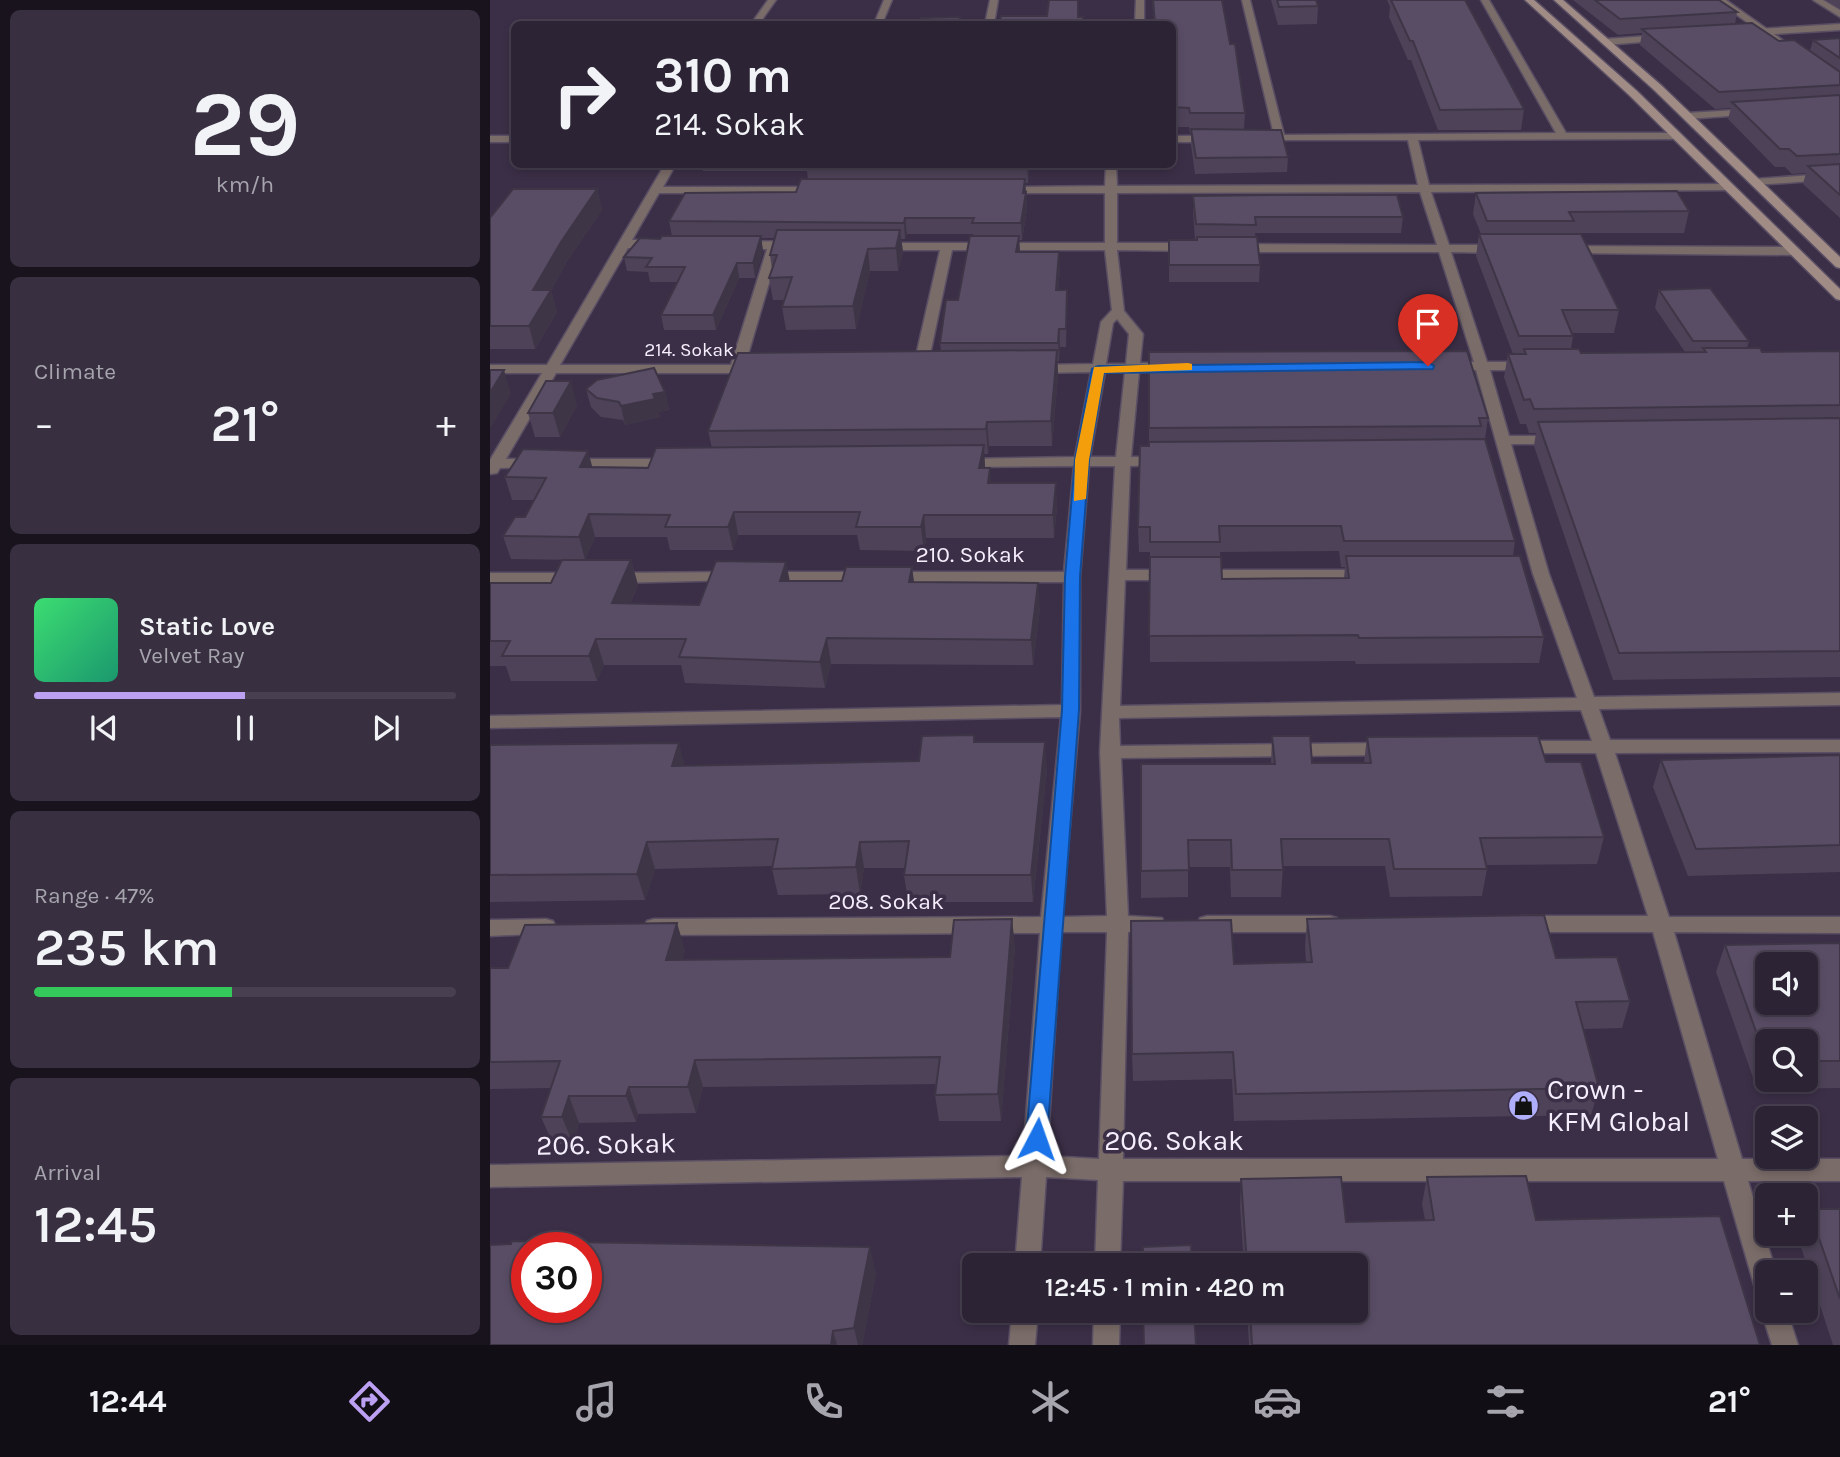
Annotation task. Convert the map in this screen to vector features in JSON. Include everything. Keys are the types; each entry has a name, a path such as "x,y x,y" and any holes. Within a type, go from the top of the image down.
{"main road":[{"path":"1529,0 1677,136 1840,296"},
{"path":"1558,0 1687,116 1840,264"}],"street":[{"path":"757,21 772,0"},
{"path":"879,21 888,0"},
{"path":"990,21 994,0"},
{"path":"1140,0 1140,21"},
{"path":"1246,0 1280,138"},
{"path":"1485,0 1563,136"},
{"path":"1720,0 1764,32 1777,38 1840,86"},
{"path":"1817,0 1840,14"},
{"path":"1840,27 1764,32 1737,37 1777,38 1840,33"},
{"path":"1606,42 1672,41 1630,50 1624,53 1625,59"},
{"path":"1687,116 1770,111"},
{"path":"1253,138 1677,136"},
{"path":"1412,137 1424,188 1482,366 1535,574 1603,746 1661,924 1759,1260"},
{"path":"490,139 511,139"},
{"path":"1176,139 1226,139"},
{"path":"492,467 669,168"},
{"path":"1108,1253 1118,924 1110,752 1111,712 1123,461 1136,334 1118,311 1111,247 1111,168"},
{"path":"1755,182 1840,176"},
{"path":"987,190 1728,187"},
{"path":"656,190 835,190"},
{"path":"624,244 665,244"},
{"path":"733,245 814,245"},
{"path":"737,369 774,245"},
{"path":"867,246 1208,247"},
{"path":"920,369 947,246"},
{"path":"1222,248 1511,249"},
{"path":"1552,249 1794,251"},
{"path":"1029,1253 1051,924 1070,710 1072,577 1082,460 1107,322 1118,311"},
{"path":"1440,366 1551,366"},
{"path":"1016,369 1188,367"},
{"name":"214. Sokak","path":"490,369 776,369"},
{"path":"1502,452 1568,440"},
{"path":"946,463 1176,461"},
{"path":"492,467 690,463"},
{"path":"1118,575 1377,575"},
{"name":"210. Sokak","path":"490,578 1072,577"},
{"path":"1111,712 1840,699"},
{"path":"490,722 1070,710"},
{"path":"1493,748 1840,746"},
{"path":"1110,752 1411,749"},
{"name":"208. Sokak","path":"627,927 1354,924"},
{"path":"1508,924 1840,925"},
{"path":"490,928 572,927"},
{"name":"206. Sokak","path":"490,1176 1035,1166 1111,1170 1840,1170"},
{"path":"1023,1345 1024,1323"},
{"path":"1106,1345 1107,1323"},
{"path":"1778,1323 1785,1345"}],"building":[{"path":"1049,0 1078,0 1078,17 1083,17 1083,21 1000,21 1001,16 1047,16"},
{"path":"1153,0 1222,0 1230,44 1235,44 1245,113 1190,113 1189,108 1176,107 1176,21 1155,21"},
{"path":"1277,0 1316,0 1318,6 1279,7"},
{"path":"1391,0 1465,0 1524,109 1440,110 1413,41 1410,41"},
{"path":"1595,0 1719,0 1737,12 1620,19"},
{"path":"960,17 959,21 920,21 921,18"},
{"path":"1752,23 1779,41 1794,40 1840,72 1840,85 1719,92 1642,29"},
{"path":"1840,38 1840,58 1813,40"},
{"path":"1840,95 1840,154 1797,156 1789,149 1780,149 1732,102"},
{"path":"1191,129 1281,130 1288,157 1196,158"},
{"path":"1840,164 1840,195 1808,166"},
{"path":"801,179 1025,179 1023,193 1026,192 1021,223 972,223 974,218 905,218 904,223 669,221 685,193 796,192"},
{"path":"513,189 597,189 533,290 551,290 529,326 490,326 490,218"},
{"path":"1677,191 1689,211 1569,212 1574,221 1487,221 1476,193"},
{"path":"1397,195 1403,217 1255,217 1256,225 1196,224 1193,196"},
{"path":"777,230 900,230 896,248 868,249 853,306 782,307 792,277 769,278 777,255 770,255"},
{"path":"1479,234 1581,234 1619,310 1562,310 1573,336 1519,336"},
{"path":"662,236 761,236 753,263 737,263 713,315 661,315 685,267 646,267 652,258 624,257 640,238 660,239"},
{"path":"970,236 1019,236 1016,252 1059,252 1056,290 1067,290 1066,329 1059,329 1058,343 940,343 946,300 958,300"},
{"path":"1197,237 1257,237 1260,265 1169,265 1169,240 1197,240"},
{"path":"1710,288 1749,341 1693,341 1659,290"},
{"path":"1703,348 1760,348 1762,352 1840,351 1840,405 1534,409 1530,399 1524,400 1508,354 1526,354 1524,349 1579,349 1581,353 1706,352"},
{"path":"1057,350 1051,421 987,422 986,429 708,431 738,353"},
{"path":"1467,351 1488,418 1479,418 1481,426 1149,428 1149,352"},
{"path":"654,368 665,392 653,394 655,399 621,406 619,402 597,398 586,389 597,380"},
{"path":"490,370 504,370 490,393"},
{"path":"546,381 571,381 553,413 528,413"},
{"path":"1840,418 1840,651 1619,653 1538,422"},
{"path":"1485,439 1515,541 1344,541 1341,526 1219,526 1220,542 1150,542 1150,527 1138,527 1140,446 1149,446 1149,442"},
{"path":"984,445 979,468 990,468 988,483 1056,483 1053,515 924,515 921,527 856,527 860,512 734,512 728,527 665,527 670,515 589,514 579,537 503,536 515,517 525,517 546,478 505,477 523,449 588,451 580,467 648,468 656,448"},
{"path":"1346,556 1520,556 1544,637 1149,636 1150,557 1221,557 1222,579 1349,578"},
{"path":"562,560 631,560 612,603 699,605 716,561 786,562 780,581 842,581 846,567 912,567 909,582 1038,583 1031,640 827,638 820,662 679,657 686,639 596,639 589,656 502,656 510,641 490,641 490,583 551,583"},
{"path":"974,735 974,742 1045,742 1031,875 904,875 909,841 860,842 856,867 772,869 778,839 647,842 637,874 490,875 490,745 679,743 672,766 919,761 922,736"},
{"path":"1272,736 1310,736 1312,763 1371,763 1367,737 1538,736 1546,762 1581,762 1604,837 1480,838 1487,869 1394,869 1389,839 1281,839 1283,870 1232,870 1231,840 1188,840 1189,870 1141,871 1141,764 1275,764"},
{"path":"1840,755 1840,845 1696,849 1661,760"},
{"path":"1544,915 1556,958 1617,957 1630,1001 1576,1002 1599,1088 1236,1094 1233,1052 1132,1054 1131,921 1231,920 1234,964 1312,962 1307,919"},
{"path":"1012,919 998,1094 935,1095 940,1057 695,1060 688,1087 629,1087 626,1096 569,1096 562,1117 541,1117 560,1061 490,1062 490,968 508,968 525,925 677,923 666,960 950,957 954,920"},
{"path":"1840,943 1840,1061 1818,1061 1818,1029 1755,1029 1725,945"},
{"path":"1526,1176 1536,1220 1720,1216 1760,1345 1252,1345 1251,1323 1368,1323 1368,1253 1246,1253 1241,1179 1341,1177 1346,1222 1434,1220 1427,1177"},
{"path":"1818,1209 1840,1209 1840,1299 1818,1235"},
{"path":"602,1243 870,1247 854,1328 833,1331 831,1345 490,1345 490,1245 511,1244 511,1323 602,1323"},
{"path":"1191,1245 1191,1253 1143,1253 1143,1247"},
{"path":"1143,1323 1195,1323 1196,1345 1144,1345"}],"slow traffic":[{"path":"1079,499 1082,460 1098,369 1188,367"}],"place":[{"name":"Crown - KFM Global","path":"1524,1105"}],"route":[{"path":"1037,1139 1051,924 1070,710 1072,577 1082,460 1098,369 1428,366"}]}
